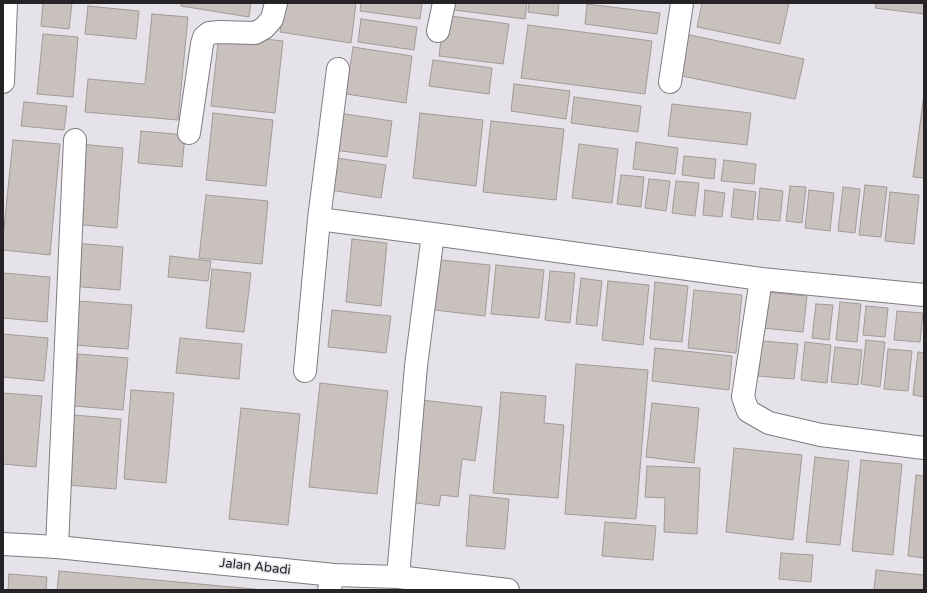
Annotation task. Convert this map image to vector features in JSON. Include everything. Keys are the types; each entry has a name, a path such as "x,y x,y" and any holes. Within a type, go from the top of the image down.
{"street":[{"path":"3,82 6,3"},
{"path":"189,134 204,37 209,33 220,32 255,33 264,28 272,20 276,3"},
{"path":"438,30 444,3"},
{"path":"670,82 682,3"},
{"path":"304,371 319,219 338,69"},
{"path":"57,547 76,140"},
{"path":"319,219 761,279 924,295"},
{"path":"398,577 416,366 433,234"},
{"path":"761,279 743,397 748,411 769,423 821,435 924,448"},
{"name":"Jalan Abadi","path":"3,544 57,547 332,582 398,577 508,590"}],"building":[{"path":"43,3 72,3 69,29 41,26"},
{"path":"181,3 251,3 249,17 181,6"},
{"path":"284,3 356,3 351,43 280,32"},
{"path":"361,3 422,3 420,19 360,11"},
{"path":"455,3 527,3 525,19 454,10"},
{"path":"529,3 559,3 558,16 528,12"},
{"path":"702,3 789,3 780,44 697,27"},
{"path":"876,3 924,3 924,14 875,8"},
{"path":"587,4 660,13 657,34 585,24"},
{"path":"88,6 139,11 136,39 85,34"},
{"path":"152,14 188,17 178,120 85,112 88,79 145,84"},
{"path":"444,15 509,24 503,64 439,56"},
{"path":"361,19 417,27 414,50 358,42"},
{"path":"528,25 652,41 645,94 521,78"},
{"path":"43,34 78,37 73,97 37,94"},
{"path":"219,34 283,41 275,113 211,106"},
{"path":"685,34 804,59 795,99 677,75"},
{"path":"353,47 412,56 406,103 346,94"},
{"path":"433,60 492,68 489,94 429,86"},
{"path":"514,84 570,91 566,119 511,111"},
{"path":"924,94 924,178 913,177"},
{"path":"574,97 641,106 638,132 571,123"},
{"path":"24,102 67,106 64,130 21,126"},
{"path":"672,104 751,113 747,145 668,136"},
{"path":"213,113 273,120 266,186 206,180"},
{"path":"339,113 392,121 387,157 334,150"},
{"path":"420,113 483,120 476,186 413,178"},
{"path":"491,121 564,129 556,200 483,192"},
{"path":"141,131 185,135 182,167 138,163"},
{"path":"13,140 60,144 50,255 3,250"},
{"path":"636,142 678,148 675,174 633,169"},
{"path":"80,144 123,148 117,228 73,224"},
{"path":"579,144 618,149 612,203 572,198"},
{"path":"684,156 716,159 714,179 682,175"},
{"path":"329,157 386,165 381,198 324,189"},
{"path":"724,160 756,164 754,184 721,181"},
{"path":"621,175 644,177 641,207 617,204"},
{"path":"649,179 670,181 666,211 645,208"},
{"path":"676,181 699,183 695,216 672,213"},
{"path":"865,185 887,187 881,237 859,235"},
{"path":"790,186 806,187 802,223 786,221"},
{"path":"843,187 860,189 855,233 838,231"},
{"path":"760,188 783,191 780,221 757,219"},
{"path":"734,189 756,192 753,220 731,217"},
{"path":"705,190 725,193 722,217 703,215"},
{"path":"809,190 834,193 830,231 805,228"},
{"path":"890,192 919,195 914,244 885,241"},
{"path":"206,195 268,201 262,264 199,258"},
{"path":"352,239 387,243 381,306 346,302"},
{"path":"74,243 123,247 120,290 70,286"},
{"path":"170,256 211,261 208,281 168,277"},
{"path":"431,259 490,265 485,316 426,309"},
{"path":"496,265 544,270 539,318 491,314"},
{"path":"212,269 251,273 244,332 206,328"},
{"path":"550,271 575,273 570,323 545,320"},
{"path":"3,273 50,277 47,322 3,318"},
{"path":"581,278 602,281 597,326 576,324"},
{"path":"608,281 649,285 643,345 602,340"},
{"path":"655,282 688,286 682,342 650,339"},
{"path":"694,290 742,295 736,353 688,348"},
{"path":"766,292 807,296 803,332 762,328"},
{"path":"77,301 132,305 128,349 74,345"},
{"path":"840,302 861,304 857,342 836,340"},
{"path":"816,304 833,305 829,340 812,338"},
{"path":"866,306 888,308 885,337 863,335"},
{"path":"332,310 391,316 386,353 328,347"},
{"path":"897,311 923,313 920,342 894,340"},
{"path":"3,334 48,338 44,381 3,377"},
{"path":"180,338 242,344 239,379 176,373"},
{"path":"866,340 885,342 880,387 861,384"},
{"path":"762,341 798,344 794,379 758,376"},
{"path":"805,342 831,345 827,383 801,380"},
{"path":"835,347 862,350 858,385 831,382"},
{"path":"655,348 732,356 729,390 652,381"},
{"path":"888,349 912,351 908,391 884,389"},
{"path":"918,352 924,353 924,397 913,395"},
{"path":"78,354 128,358 123,410 74,406"},
{"path":"576,364 648,370 636,519 565,514"},
{"path":"320,383 388,391 377,494 309,487"},
{"path":"131,390 174,393 166,483 124,479"},
{"path":"501,392 546,396 544,423 564,425 558,498 493,493"},
{"path":"3,393 42,396 36,467 3,464"},
{"path":"421,400 482,407 475,461 462,459 458,497 441,495 439,506 409,502"},
{"path":"652,403 699,408 694,463 646,457"},
{"path":"241,408 300,414 288,525 229,519"},
{"path":"74,415 121,419 116,489 68,485"},
{"path":"734,448 802,455 793,540 726,532"},
{"path":"815,457 849,461 840,545 806,542"},
{"path":"861,460 902,464 893,555 852,551"},
{"path":"647,466 700,468 697,534 664,532 665,498 645,497"},
{"path":"916,475 924,476 924,558 908,556"},
{"path":"470,495 509,499 505,549 466,546"},
{"path":"605,522 656,526 653,560 602,556"},
{"path":"781,553 813,555 811,582 779,579"},
{"path":"876,570 924,575 924,590 874,590"},
{"path":"59,571 264,590 57,590"},
{"path":"9,574 47,577 46,590 8,590"}]}
